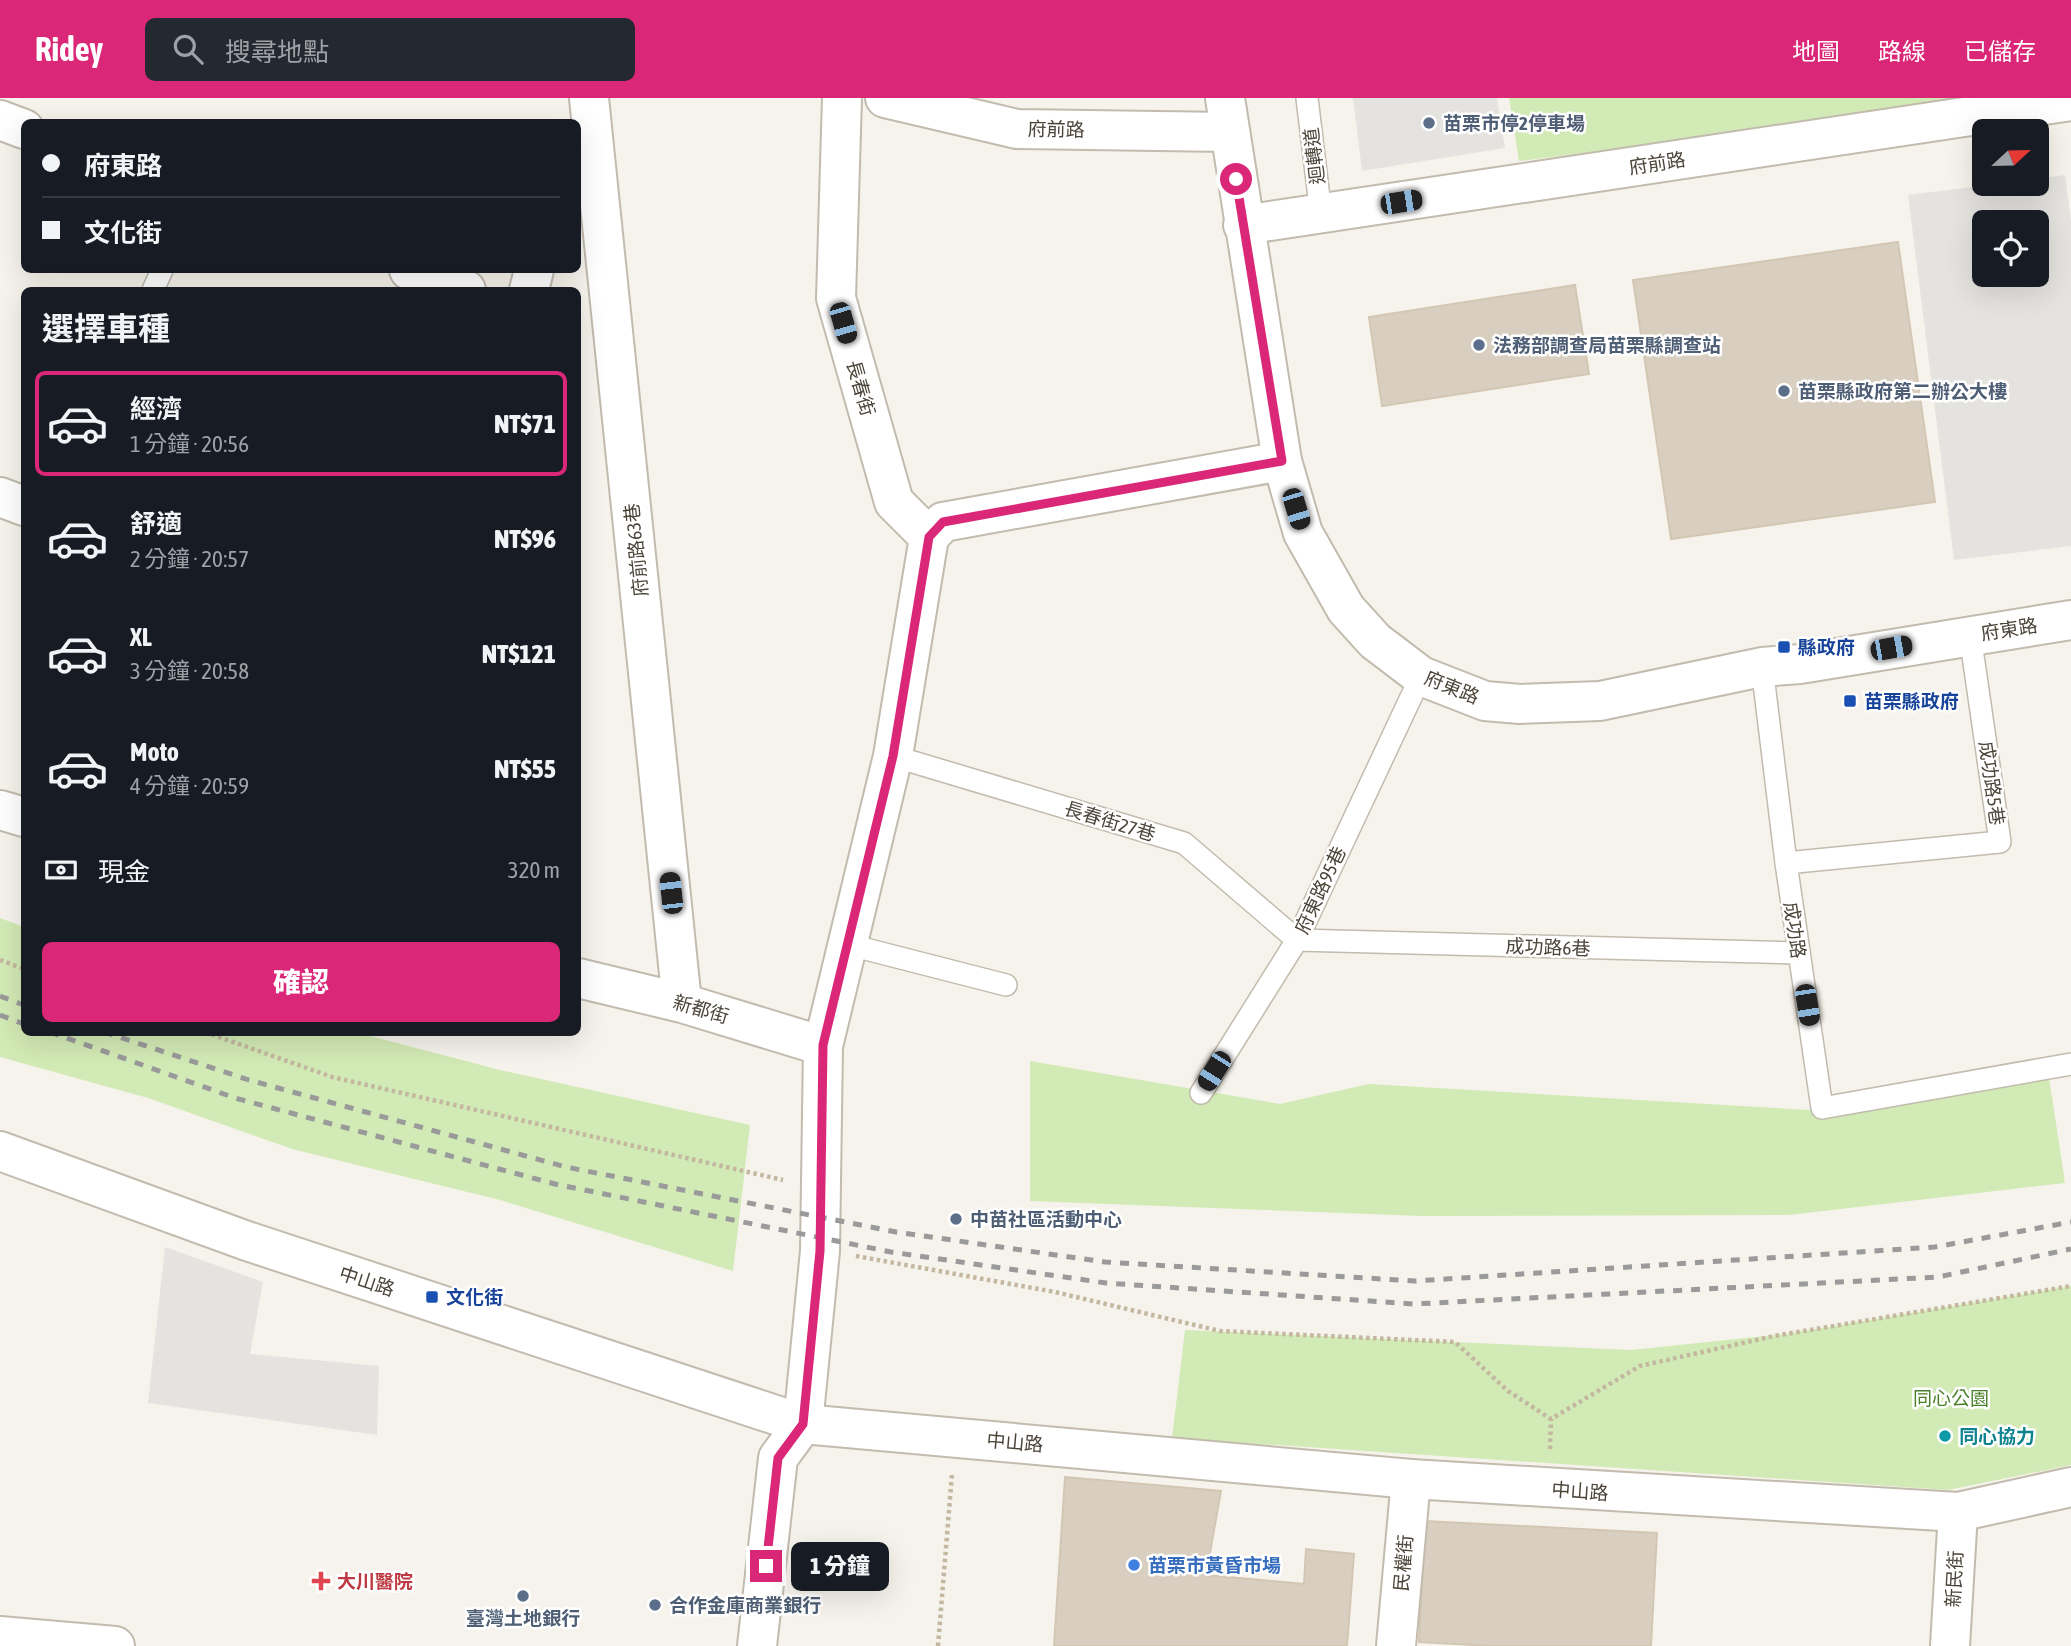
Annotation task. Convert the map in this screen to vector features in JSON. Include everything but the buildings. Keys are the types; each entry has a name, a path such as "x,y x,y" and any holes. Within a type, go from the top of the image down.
{"street":[{"path":"570,119 575,98"},
{"name":"府前路63巷","path":"589,98 682,1003"},
{"name":"長春街","path":"842,98 836,298 894,502 929,537"},
{"name":"府前路","path":"885,98 1017,129 1227,115"},
{"name":"府前路","path":"1243,225 2071,101"},
{"name":"府東路","path":"1227,115 1282,461 1303,533 1346,609 1375,641 1420,676 1485,701 1520,704 1600,701 1762,667 1800,664 2071,620"},
{"path":"418,273 457,287"},
{"path":"757,1646 778,1458 803,1424 820,1251 823,1045 850,945 893,756 929,537 943,522 1282,461"},
{"path":"0,497 21,505"},
{"path":"0,810 21,816"},
{"name":"新都街","path":"581,979 682,1003 823,1045"},
{"name":"中山路","path":"0,1151 247,1241 803,1424 1410,1479 1958,1512 2071,1487"},
{"name":"民權街","path":"1396,1646 1410,1479"},
{"name":"新民街","path":"1950,1646 1958,1512"},
{"path":"0,1636 116,1646"}],"lane":[{"name":"迴轉道","path":"1307,98 1321,214"},
{"name":"成功路5巷","path":"1786,863 2000,842 1970,635"},
{"name":"成功路","path":"1762,667 1798,953 1822,1108 2071,1064"},
{"name":"府東路95巷","path":"1201,1093 1297,940 1420,676"},
{"name":"長春街27巷","path":"893,756 1184,843 1297,940"},
{"name":"成功路6巷","path":"1297,940 1798,953"},
{"path":"850,945 1006,985"}],"path":[{"path":"0,960 21,968"},
{"path":"216,1036 332,1077 796,1183"},
{"path":"843,1253 1055,1293 1220,1331 1455,1342 1508,1391 1551,1419"},
{"path":"1551,1419 1640,1366 1774,1336 2071,1286"},
{"path":"1550,1452 1551,1419"},
{"path":"938,1646 952,1466"}],"green space":[{"path":"1509,98 2031,98 1519,161"},
{"path":"0,918 21,926 21,1036 370,1036 500,1070 750,1125 733,1271 500,1200 292,1149 148,1098 0,1057"},
{"path":"1030,1061 1280,1104 1369,1084 1809,1110 2047,1064 2065,1183 1789,1215 1422,1216 1030,1201"},
{"name":"同心公園","path":"2071,1286 2071,1465 1948,1490 1172,1438 1185,1330 1631,1350 1786,1334"}],"shaded area":[{"name":"苗栗市停2停車場","path":"1353,98 1497,98 1505,148 1362,171"},
{"path":"2065,175 2071,221 2071,546 1954,560 1908,195 1972,187 1972,196 2049,196 2049,177"},
{"path":"165,1247 263,1282 250,1354 379,1366 377,1435 148,1403"}],"railway":[{"path":"0,996 21,1004"},
{"path":"0,1015 21,1023"},
{"path":"61,1036 235,1098 555,1184 891,1252 1106,1283 1414,1304 1938,1277 2071,1249"},
{"path":"116,1036 249,1080 566,1167 896,1232 1105,1262 1415,1281 1935,1247 2071,1222"}],"place":[{"name":"苗栗市停2停車場","path":"1429,123"},
{"name":"法務部調查局苗栗縣調查站","path":"1479,345"},
{"name":"苗栗縣政府第二辦公大樓","path":"1784,391"},
{"name":"縣政府","path":"1784,647"},
{"name":"苗栗縣政府","path":"1850,701"},
{"name":"中苗社區活動中心","path":"956,1219"},
{"name":"文化街","path":"432,1297"},
{"name":"同心協力","path":"1945,1436"},
{"name":"苗栗市黃昏市場","path":"1134,1565"},
{"name":"大川醫院","path":"321,1581"},
{"name":"臺灣土地銀行","path":"523,1596"},
{"name":"合作金庫商業銀行","path":"655,1605"}],"route":[{"path":"766,1566 778,1458 803,1424 820,1251 823,1045 850,945 893,756 929,537 943,522 1282,461 1236,179"}]}
